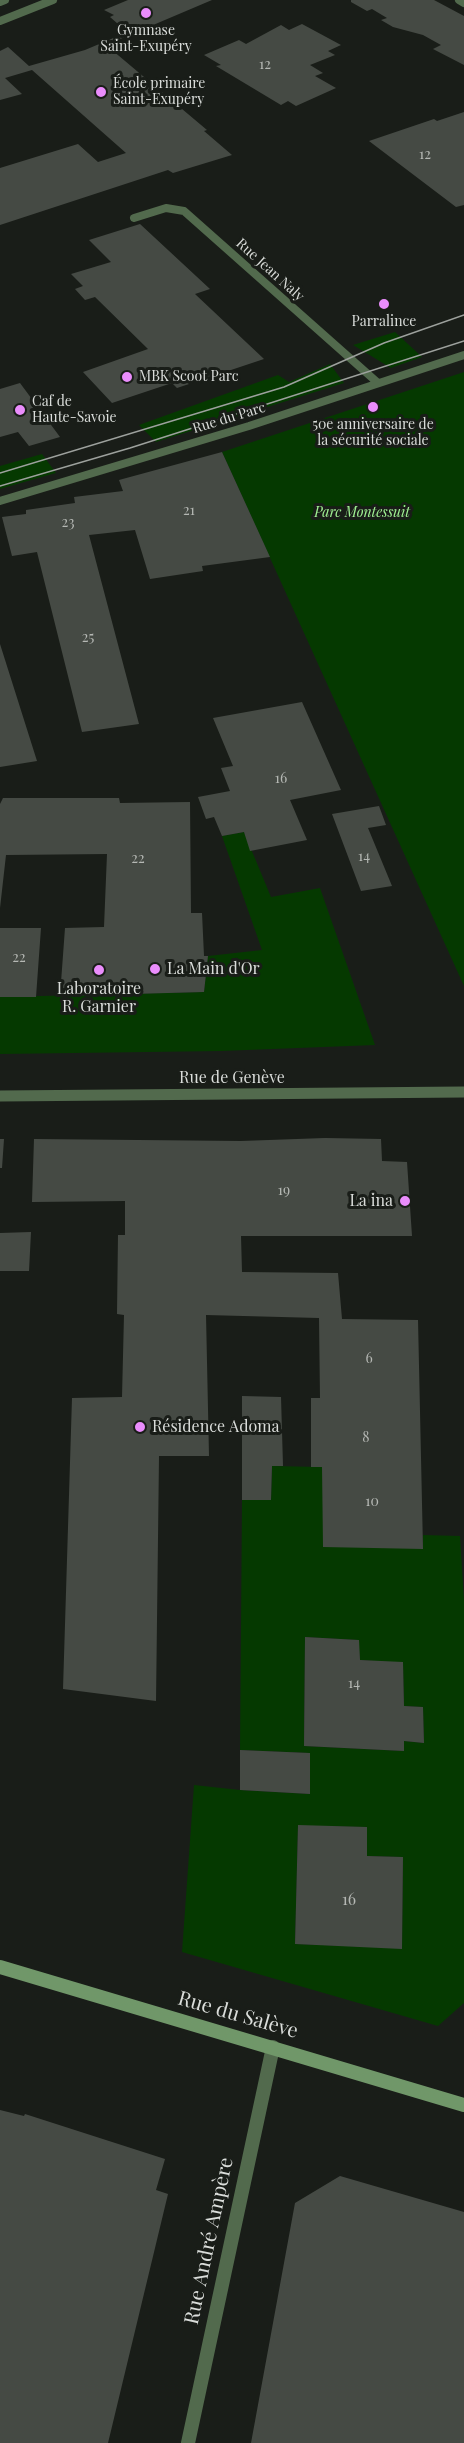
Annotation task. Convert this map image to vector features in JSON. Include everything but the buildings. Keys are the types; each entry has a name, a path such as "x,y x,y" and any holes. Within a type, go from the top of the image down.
{"main road":[{"name":"Rue du Salève","path":"0,1967 464,2105"}],"street":[{"path":"0,2 5,0"},
{"path":"0,21 53,0"},
{"path":"459,0 464,3"},
{"name":"Rue Jean Naly","path":"134,218 166,208 184,211 378,383"},
{"name":"Rue du Parc","path":"0,501 249,426 464,355"},
{"name":"Rue de Genève","path":"0,1096 464,1092"},
{"name":"Rue André Ampère","path":"188,2443 273,2047"}],"green space":[{"path":"395,332 422,357 391,368 353,345"},
{"path":"330,364 344,383 156,442 139,425 278,375 289,382"},
{"name":"Parc Montessuit","path":"464,372 464,986 222,452"},
{"path":"42,454 56,473 0,489 0,466"},
{"path":"244,832 271,897 320,888 375,1045 221,1051 0,1054 0,997 204,992 208,956 262,950 222,836"},
{"path":"272,1466 322,1467 423,1549 423,1535 460,1536 464,1601 464,2003 438,2026 182,1952 194,1785 310,1794 310,1753 240,1750 242,1500 271,1500","holes":["305,1637 358,1640 360,1660 403,1663 404,1706 423,1707 424,1743 404,1741 403,1751 304,1746","298,1826 367,1827 367,1856 403,1857 402,1948 295,1944"]}],"tram line":[{"path":"0,473 284,387 384,343 464,315"},
{"path":"0,486 130,448 464,341"}],"place":[{"name":"Gymnase Saint-Exupéry","path":"146,13"},
{"name":"École primaire Saint-Exupéry","path":"101,92"},
{"name":"Parralince","path":"384,304"},
{"name":"MBK Scoot Parc","path":"127,377"},
{"name":"50e anniversaire de la sécurité sociale","path":"373,407"},
{"name":"Caf de Haute-Savoie","path":"20,410"},
{"name":"La Main d'Or","path":"155,969"},
{"name":"Laboratoire R. Garnier","path":"99,970"},
{"name":"La ina","path":"405,1201"},
{"name":"Résidence Adoma","path":"140,1427"}]}
